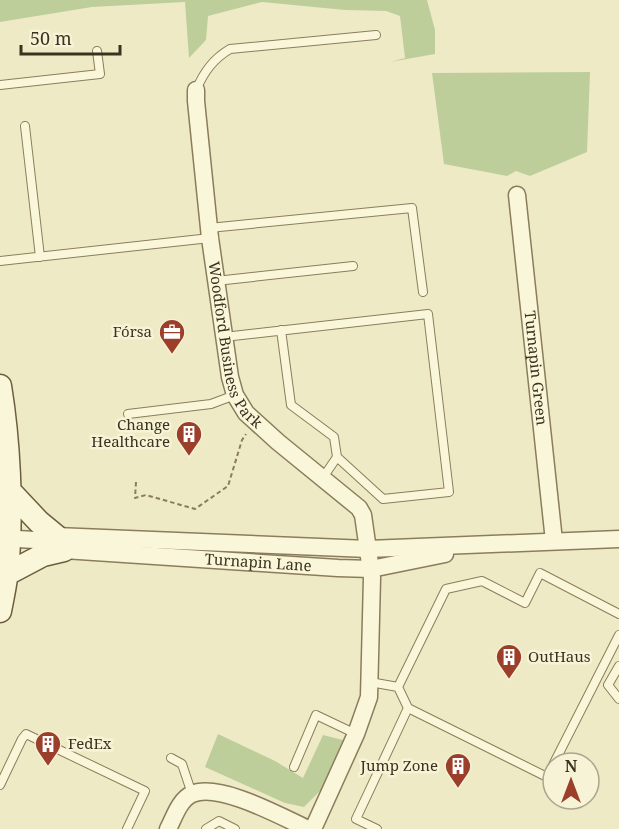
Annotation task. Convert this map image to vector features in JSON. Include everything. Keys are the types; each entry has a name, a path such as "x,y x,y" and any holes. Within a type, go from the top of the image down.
{"main road":[{"path":"0,386 5,415 8,489 4,538 7,574 0,611"},
{"path":"7,574 43,555 52,542 39,522 8,489"}],"street":[{"name":"Woodford Business Park","path":"196,90 209,233 235,395 246,413 255,422 359,508 363,515 372,578 369,697 356,734 313,829"},
{"name":"Turnapin Green","path":"517,195 554,541"},
{"name":"Turnapin Lane","path":"4,538 338,568 371,568 406,563 478,546"},
{"name":"Turnapin Lane","path":"52,542 368,549 619,539"},
{"path":"168,829 179,806 192,794 225,793 246,800 308,829"}],"lane":[{"path":"196,90 201,78 213,62 230,50 376,35"},
{"path":"0,85 100,74 98,51"},
{"path":"25,126 40,257"},
{"path":"0,261 412,208 423,292"},
{"path":"216,281 353,266"},
{"path":"224,337 281,330 428,314 449,492 383,499 337,457 334,437 291,405 281,330"},
{"path":"128,414 211,404 235,395"},
{"path":"322,479 337,457"},
{"path":"398,687 446,590 482,581 525,603 540,573 619,614"},
{"path":"561,751 619,635"},
{"path":"619,666 608,685 619,699"},
{"path":"370,682 398,687"},
{"path":"398,687 408,708 541,774"},
{"path":"377,829 356,819 408,708"},
{"path":"294,767 316,715 356,734"},
{"path":"0,785 26,734 145,791 127,829"},
{"path":"171,758 182,764 192,794"},
{"path":"206,829 219,822 235,829"}],"path":[{"path":"136,482 135,498 146,495 195,509 228,486 242,440 255,422"}],"green space":[{"path":"0,0 427,0 435,30 435,54 390,62 405,58 400,16 386,11 345,10 262,2 208,16 206,40 189,58 185,2 92,7 0,22"},
{"path":"590,72 587,152 530,176 516,171 507,176 444,164 432,73"},
{"path":"218,734 275,761 303,778 323,735 343,740 321,790 304,807 285,803 205,767"}],"place":[{"name":"Fórsa","path":"172,355"},
{"name":"Change Healthcare","path":"189,457"},
{"name":"OutHaus","path":"509,680"},
{"name":"FedEx","path":"48,767"},
{"name":"Jump Zone","path":"458,789"}]}
